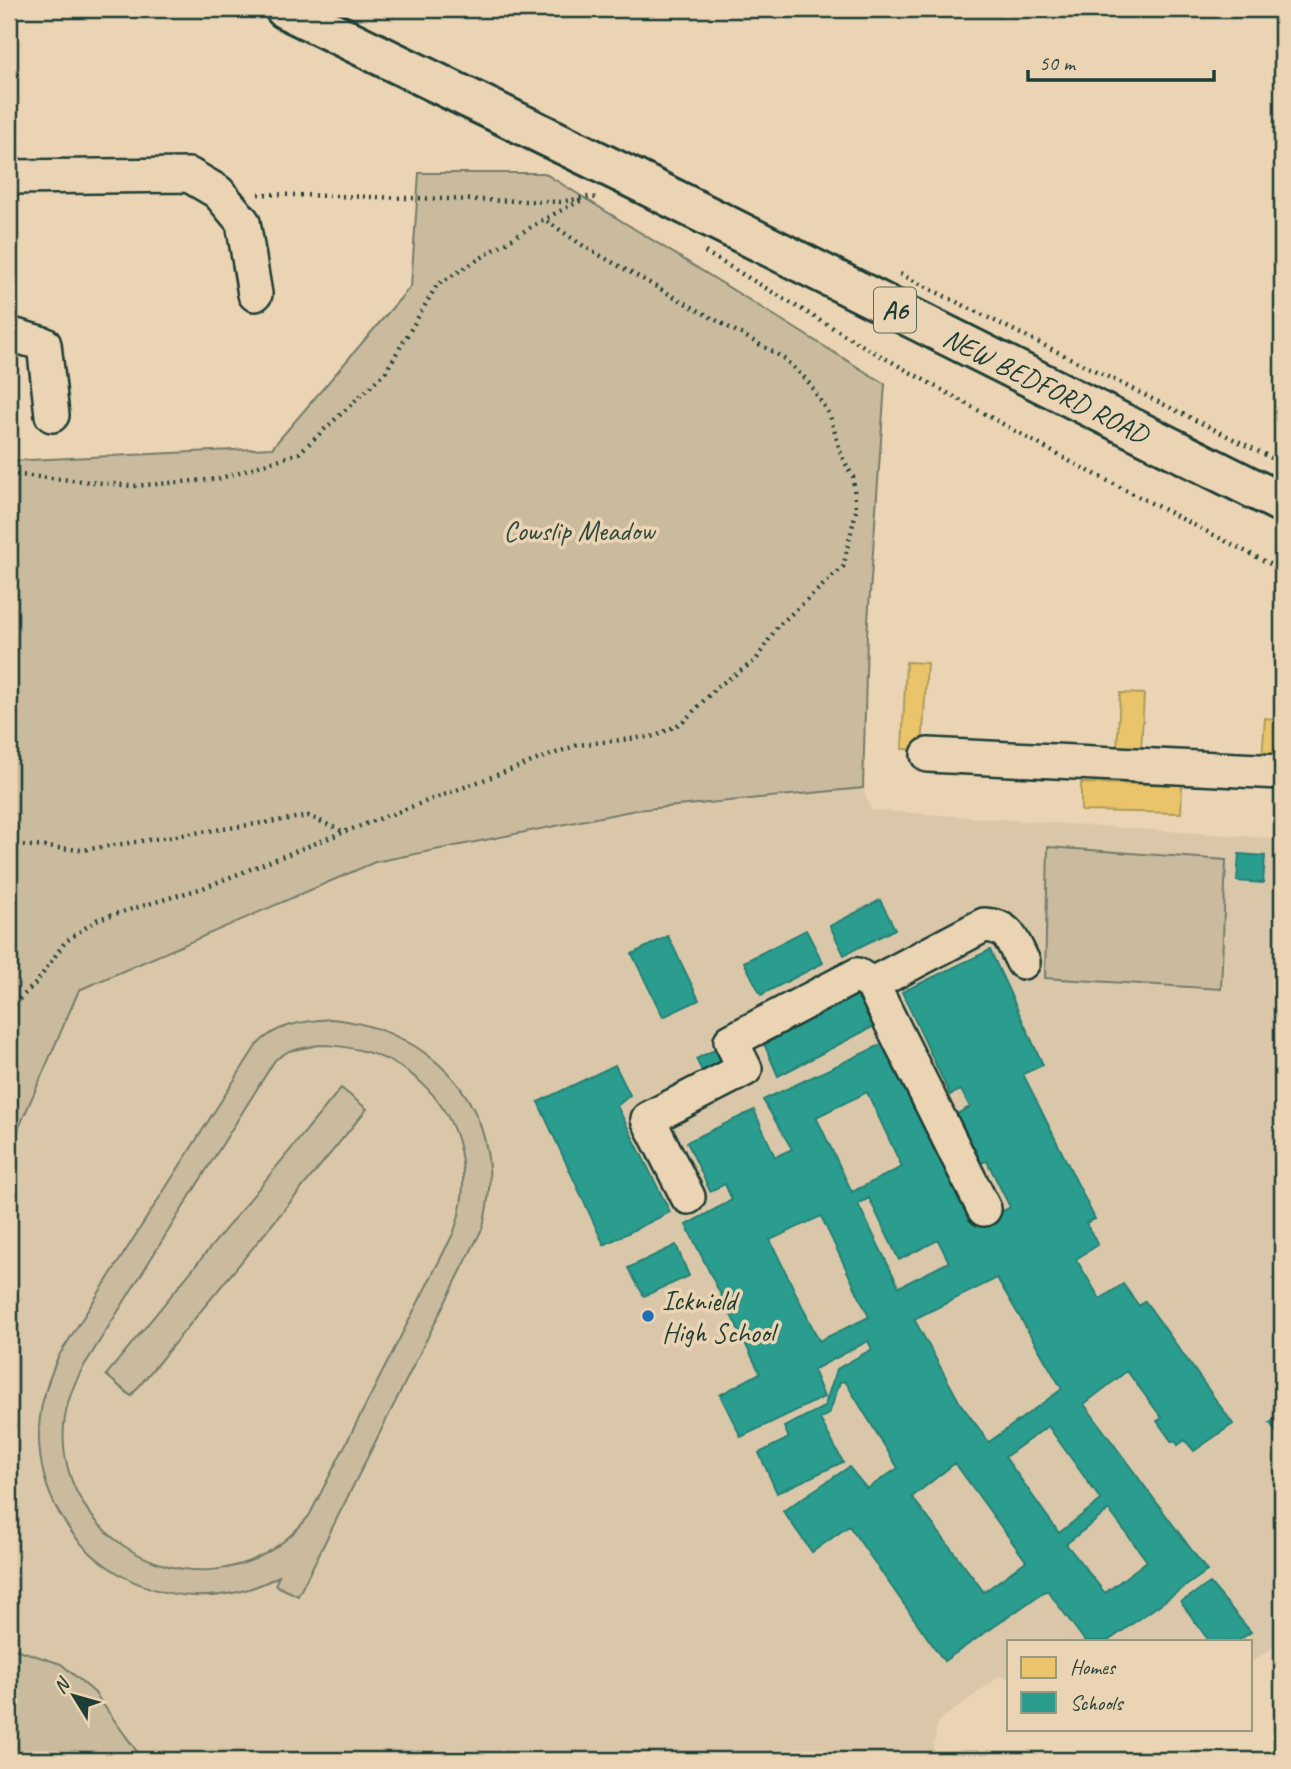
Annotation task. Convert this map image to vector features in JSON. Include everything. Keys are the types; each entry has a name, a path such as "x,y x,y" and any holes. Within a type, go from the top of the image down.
{"highway":[{"name":"NEW BEDFORD ROAD","path":"285,9 508,117 1282,503"}],"street":[{"path":"9,177 189,176 218,192 243,222 255,294"},
{"path":"9,334 44,344 52,415"},
{"path":"928,755 1282,772"},
{"path":"872,984 984,925 1001,927 1023,962"},
{"path":"688,1197 648,1119 744,1069 730,1041 857,975 872,984 984,1209"}],"path":[{"path":"218,192 559,202 589,197 610,200"},
{"path":"9,474 133,485 157,484 218,479 299,453 385,373 437,285 544,219 589,197"},
{"path":"9,1009 36,983 65,942 98,919 203,888 577,745 656,736 684,722 717,687 756,660 778,627 843,567 856,512 853,477 842,457 830,416 807,380 782,357 585,247 544,219"},
{"path":"701,250 865,347 1069,461 1282,570"},
{"path":"9,844 82,850 309,816 344,832"}],"shaded area":[{"name":"Icknield High School","path":"863,788 871,810 1282,839 1282,1647 1274,1647 1252,1662 1252,1640 1007,1640 1007,1678 1000,1676 938,1722 931,1760 143,1760 94,1692 61,1664 9,1647 9,1501 18,1130 79,990 375,862 636,810"}],"green space":[{"name":"Cowslip Meadow","path":"419,173 544,173 885,384 867,635 863,788 636,810 375,862 79,990 18,1130 9,1132 9,461 272,448 411,286"},
{"path":"1048,847 1226,860 1221,989 1045,978"},
{"path":"332,1019 362,1024 416,1047 439,1064 458,1085 473,1110 484,1137 489,1183 483,1227 298,1596 275,1585 279,1576 237,1592 195,1596 154,1589 116,1572 84,1547 59,1514 44,1474 39,1429 45,1392 58,1357 256,1046 281,1028","holes":["319,1045 356,1049 389,1061 416,1079 438,1102 454,1130 462,1161 462,1196 454,1232 309,1516 264,1554 215,1570 166,1566 123,1545 89,1512 68,1469 65,1419 84,1366 275,1060 289,1051"]},
{"path":"341,1088 367,1109 131,1396 106,1375"},
{"path":"9,1647 61,1664 94,1692 143,1760 9,1760"}],"building: Homes":[{"path":"906,662 927,663 922,750 902,749"},
{"path":"1120,693 1144,694 1141,752 1117,751"},
{"path":"1265,718 1282,720 1282,760 1262,758"},
{"path":"1081,783 1182,785 1181,813 1081,811"}],"building: Schools":[{"path":"1239,854 1265,856 1263,883 1237,881"},
{"path":"880,900 895,929 844,955 830,926"},
{"path":"806,930 823,963 761,995 744,962"},
{"path":"668,936 699,1000 663,1017 632,954"},
{"path":"990,950 1043,1065 1023,1074 1095,1219 1086,1223 1098,1245 1076,1259 1100,1299 1123,1284 1139,1306 1145,1301 1233,1424 1194,1451 1185,1440 1178,1445 1175,1441 1172,1442 1157,1421 1162,1418 1127,1371 1084,1404 1207,1571 1109,1640 1084,1640 1047,1590 944,1661 849,1526 812,1552 783,1511 849,1467 867,1489 898,1468 845,1381 840,1382 829,1414 820,1419 843,1462 777,1493 759,1453 789,1438 784,1427 824,1407 837,1369 872,1349 868,1341 813,1370 824,1397 741,1437 720,1395 760,1373 686,1225 732,1200 725,1184 710,1191 687,1142 754,1110 775,1157 792,1149 763,1100 891,1040 976,1226 1010,1207 987,1161 980,1163 955,1115 970,1107 961,1090 950,1095 902,992","holes":["867,1092 902,1167 852,1192 816,1117","869,1198 899,1260 938,1240 949,1262 899,1287 858,1204","821,1216 869,1317 819,1341 770,1240","997,1278 1062,1389 989,1442 960,1403 914,1319","1048,1426 1101,1500 1059,1533 1005,1457","955,1463 1026,1561 984,1592 912,1497","1109,1510 1147,1561 1105,1593 1066,1544"]},
{"path":"859,989 878,1024 778,1076 762,1039"},
{"path":"722,1046 729,1060 703,1073 696,1059"},
{"path":"615,1065 630,1095 617,1106 670,1212 604,1245 538,1102"},
{"path":"676,1245 689,1276 644,1296 628,1268"},
{"path":"1282,1413 1282,1440 1270,1423"},
{"path":"1210,1583 1251,1632 1239,1640 1208,1640 1181,1602"}],"place":[{"name":"Icknield High School","path":"648,1316"}]}
